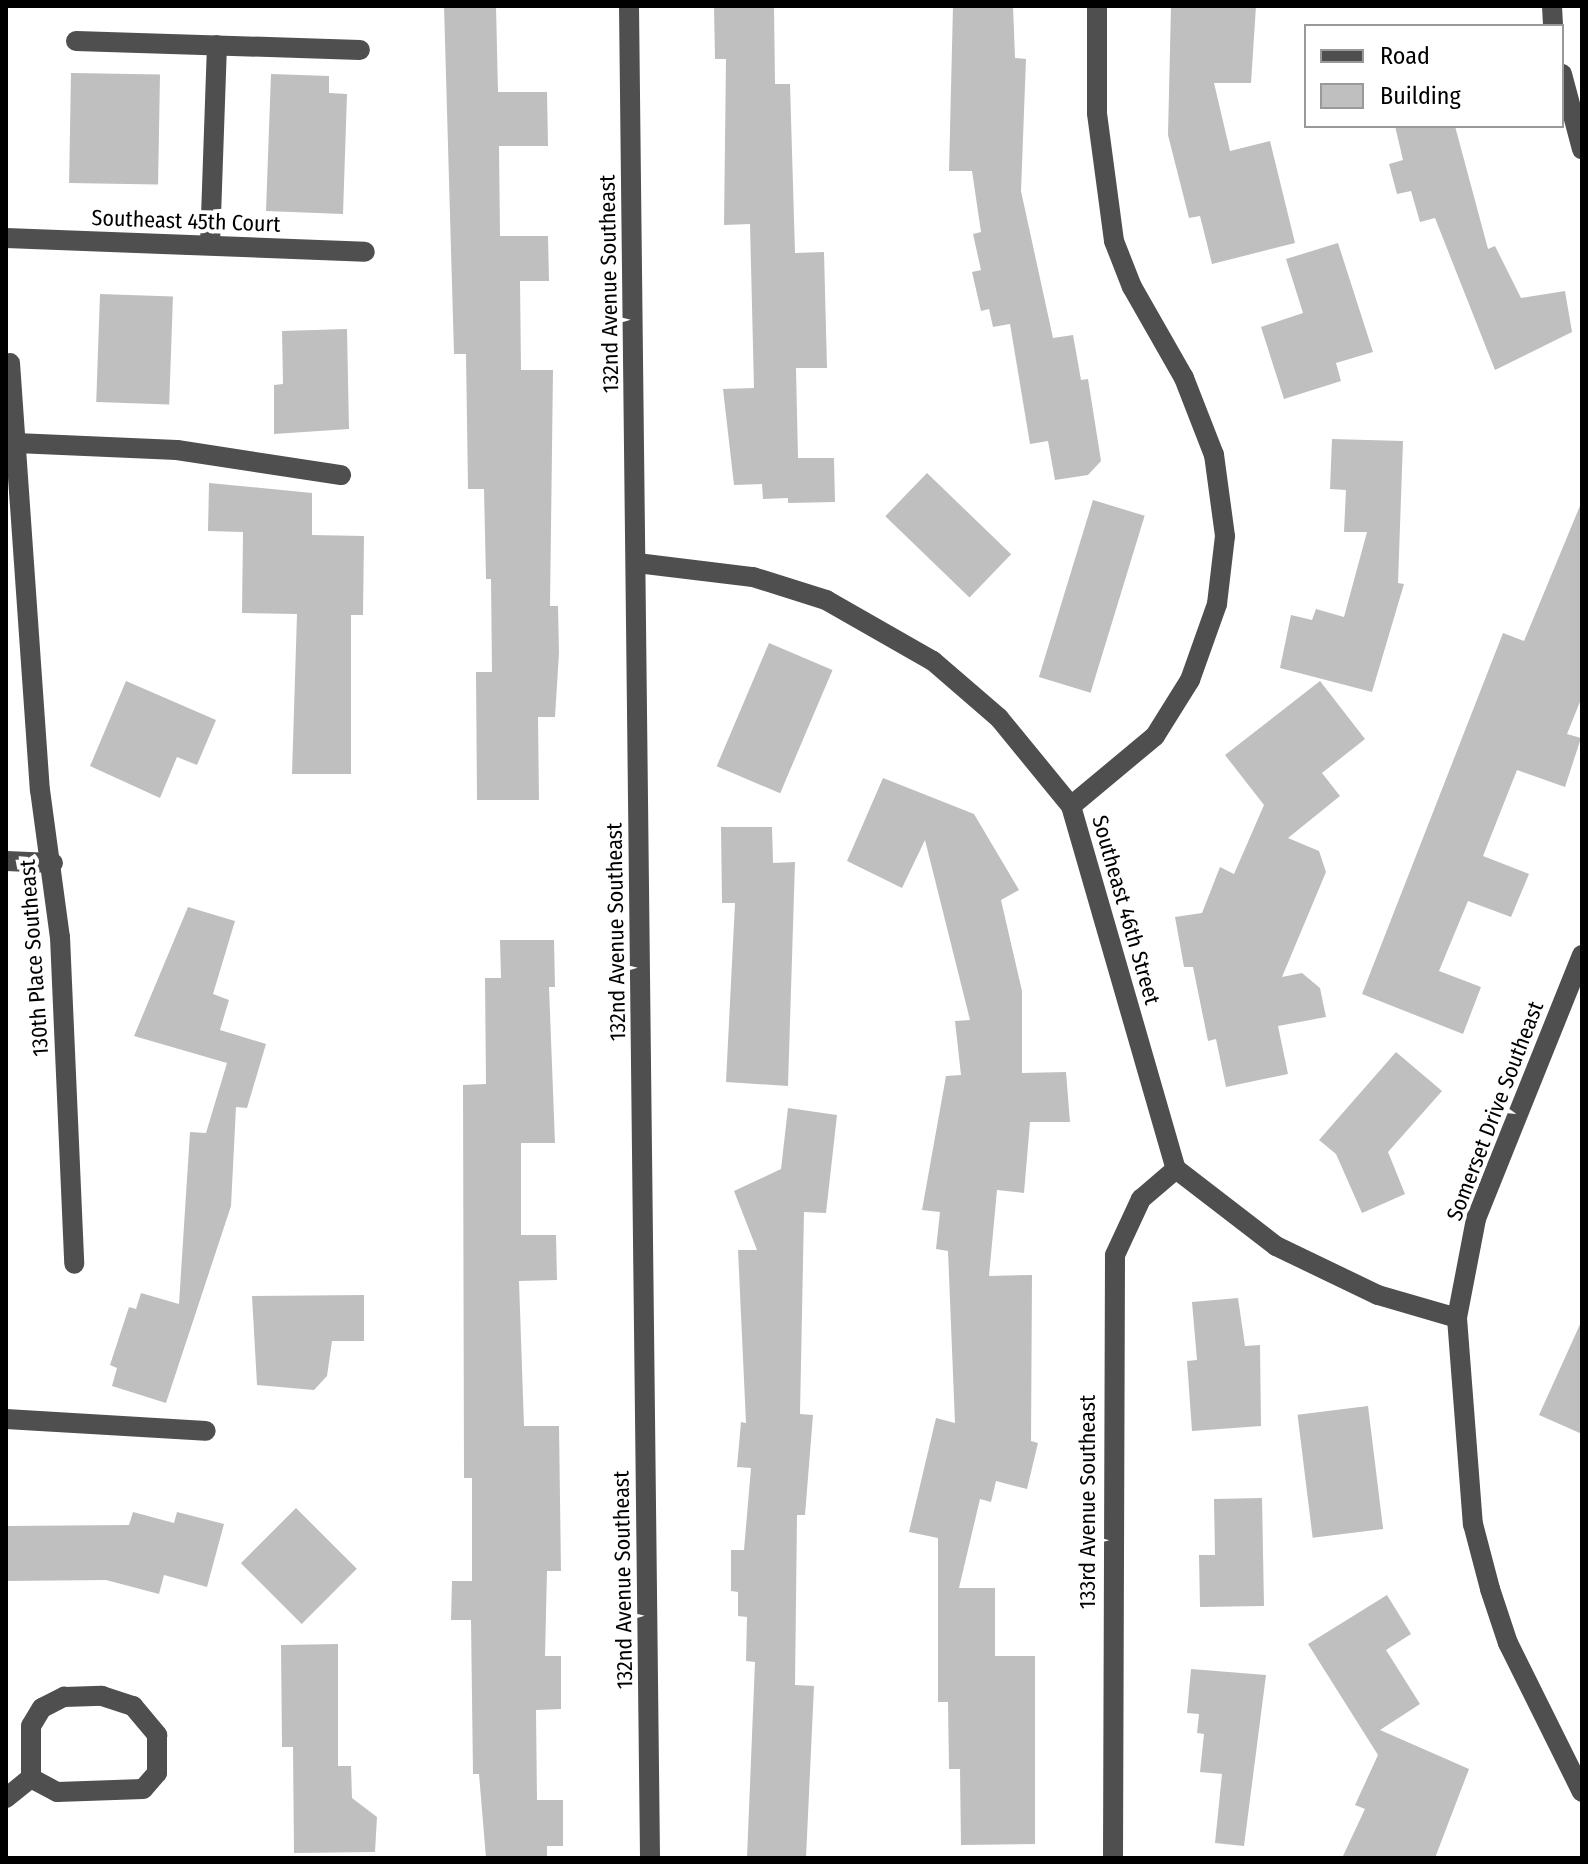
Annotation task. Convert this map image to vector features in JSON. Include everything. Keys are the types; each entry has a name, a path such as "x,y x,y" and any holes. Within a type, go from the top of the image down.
{"street":[{"name":"132nd Avenue Southeast","path":"629,6 650,1858"},
{"path":"1071,806 1155,736 1190,680 1217,604 1225,536 1214,455 1184,378 1132,287 1114,241 1097,113 1097,6"},
{"path":"76,41 360,50"},
{"path":"210,245 217,45"},
{"path":"1564,82 1582,149"},
{"name":"Southeast 45th Court","path":"6,238 365,252"},
{"name":"130th Place Southeast","path":"10,363 40,790 53,863 74,1264"},
{"path":"16,443 177,450 341,475"},
{"name":"Southeast 46th Street","path":"637,563 753,577 826,600 880,627 933,661 999,718 1071,806 1176,1169"},
{"path":"6,861 53,863"},
{"name":"Somerset Drive Southeast","path":"1582,955 1476,1219 1457,1318 1473,1524 1490,1589 1508,1643 1582,1792"},
{"path":"1176,1169 1276,1246 1378,1295 1457,1318"},
{"name":"133rd Avenue Southeast","path":"1113,1858 1115,1255 1141,1199 1176,1169"},
{"path":"6,1419 206,1431"},
{"path":"102,1696 133,1706 157,1735 157,1773 143,1789 57,1792 31,1778 31,1726 42,1708 64,1697 102,1696"},
{"path":"6,1798 31,1778"}],"building":[{"path":"444,6 496,6 498,92 547,92 548,146 499,146 500,236 548,236 549,281 520,281 521,370 553,370 550,606 558,606 559,653 555,717 538,717 539,800 477,800 476,672 492,672 491,579 486,579 484,489 468,489 466,354 454,354"},
{"path":"714,6 774,6 775,84 790,84 795,253 824,252 827,368 796,368 798,458 834,458 835,502 788,503 788,498 763,499 762,484 734,485 723,389 754,388 750,224 724,225 726,59 715,59"},
{"path":"953,6 1013,6 1015,58 1026,59 1021,191 1053,338 1073,335 1081,380 1088,379 1101,461 1088,475 1055,480 1048,441 1030,444 1010,324 993,327 989,309 981,311 972,272 981,270 973,234 981,232 972,171 949,171"},
{"path":"1171,6 1256,6 1251,83 1214,83 1230,151 1270,141 1295,243 1212,264 1200,216 1189,218 1168,135"},
{"path":"71,73 160,75 158,185 69,183"},
{"path":"271,74 329,76 329,93 347,94 343,214 266,211"},
{"path":"1395,128 1456,128 1488,249 1495,246 1521,298 1565,291 1572,332 1495,370 1435,218 1420,222 1411,191 1397,194 1389,164 1403,160"},
{"path":"1338,243 1373,352 1336,363 1341,381 1284,399 1261,327 1303,313 1286,259"},
{"path":"100,294 173,297 169,404 96,402"},
{"path":"347,329 349,429 274,434 274,385 283,384 282,331"},
{"path":"1332,439 1403,441 1398,583 1404,584 1372,692 1280,668 1291,615 1312,620 1316,609 1344,617 1367,532 1344,532 1346,490 1330,489"},
{"path":"927,473 1011,554 969,597 885,516"},
{"path":"209,483 312,493 312,535 364,536 363,615 351,615 351,774 292,774 297,614 242,613 243,532 208,531"},
{"path":"1093,500 1145,516 1091,693 1039,677"},
{"path":"1582,501 1582,697 1567,734 1581,738 1565,787 1517,770 1483,856 1529,874 1511,917 1468,901 1439,971 1481,987 1463,1034 1362,994 1503,633 1524,641"},
{"path":"769,643 833,670 780,793 717,766"},
{"path":"126,681 216,720 197,765 177,757 160,798 90,766"},
{"path":"1320,681 1365,739 1322,773 1340,796 1288,838 1319,851 1326,872 1282,977 1302,973 1320,988 1326,1017 1278,1026 1288,1074 1226,1087 1216,1039 1208,1041 1193,967 1184,967 1175,917 1202,913 1220,867 1234,874 1264,805 1225,755"},
{"path":"883,778 974,814 1019,890 1001,900 1022,991 1022,1073 1066,1072 1070,1122 1030,1122 1024,1193 997,1190 989,1276 1032,1275 1031,1441 1038,1443 1027,1489 996,1481 991,1502 980,1499 959,1588 995,1588 995,1656 1035,1656 1035,1844 961,1845 960,1769 949,1769 948,1702 938,1702 938,1538 909,1532 936,1418 955,1423 948,1251 936,1249 940,1212 922,1210 946,1076 961,1075 955,1021 970,1020 925,840 902,888 847,861"},
{"path":"721,827 772,827 773,863 795,862 788,1086 726,1082 735,903 722,903"},
{"path":"188,907 235,921 213,994 229,1000 220,1030 266,1044 247,1108 236,1107 231,1206 166,1403 112,1386 117,1368 110,1365 129,1307 136,1309 141,1293 179,1304 190,1132 206,1133 227,1063 134,1036"},
{"path":"500,940 554,940 555,987 549,987 555,1143 521,1143 521,1235 556,1235 557,1280 519,1281 524,1426 559,1426 561,1571 547,1571 545,1656 561,1656 561,1709 536,1710 537,1800 563,1800 563,1846 547,1846 547,1858 486,1858 479,1774 473,1774 471,1620 451,1620 452,1581 472,1581 472,1478 464,1478 463,1085 486,1084 485,978 501,978"},
{"path":"1396,1052 1442,1091 1388,1152 1405,1194 1362,1213 1336,1154 1319,1140"},
{"path":"788,1108 837,1115 826,1213 804,1212 800,1414 813,1415 805,1515 797,1515 795,1685 814,1686 806,1858 747,1858 755,1662 746,1661 747,1617 738,1616 738,1592 731,1591 731,1550 744,1550 751,1468 737,1467 741,1422 746,1423 738,1250 757,1250 734,1191 781,1169"},
{"path":"364,1295 364,1341 332,1341 327,1376 314,1390 257,1385 252,1296"},
{"path":"1238,1298 1245,1346 1260,1345 1261,1426 1192,1431 1187,1361 1197,1360 1192,1302"},
{"path":"1582,1320 1582,1434 1539,1415"},
{"path":"1368,1406 1383,1529 1313,1538 1298,1415"},
{"path":"1262,1498 1264,1606 1200,1607 1199,1555 1215,1555 1214,1499"},
{"path":"296,1508 357,1569 302,1624 241,1563"},
{"path":"133,1512 174,1523 177,1512 224,1524 207,1587 164,1575 159,1594 106,1580 6,1581 6,1526 129,1525"},
{"path":"1387,1595 1411,1634 1386,1650 1420,1704 1380,1730 1469,1769 1435,1858 1342,1858 1365,1809 1355,1805 1378,1755 1308,1644"},
{"path":"338,1644 338,1766 351,1766 352,1798 377,1817 375,1852 294,1853 293,1747 282,1747 281,1645"},
{"path":"1191,1669 1266,1675 1244,1846 1215,1843 1222,1774 1200,1772 1204,1734 1197,1733 1199,1714 1187,1713"}]}
